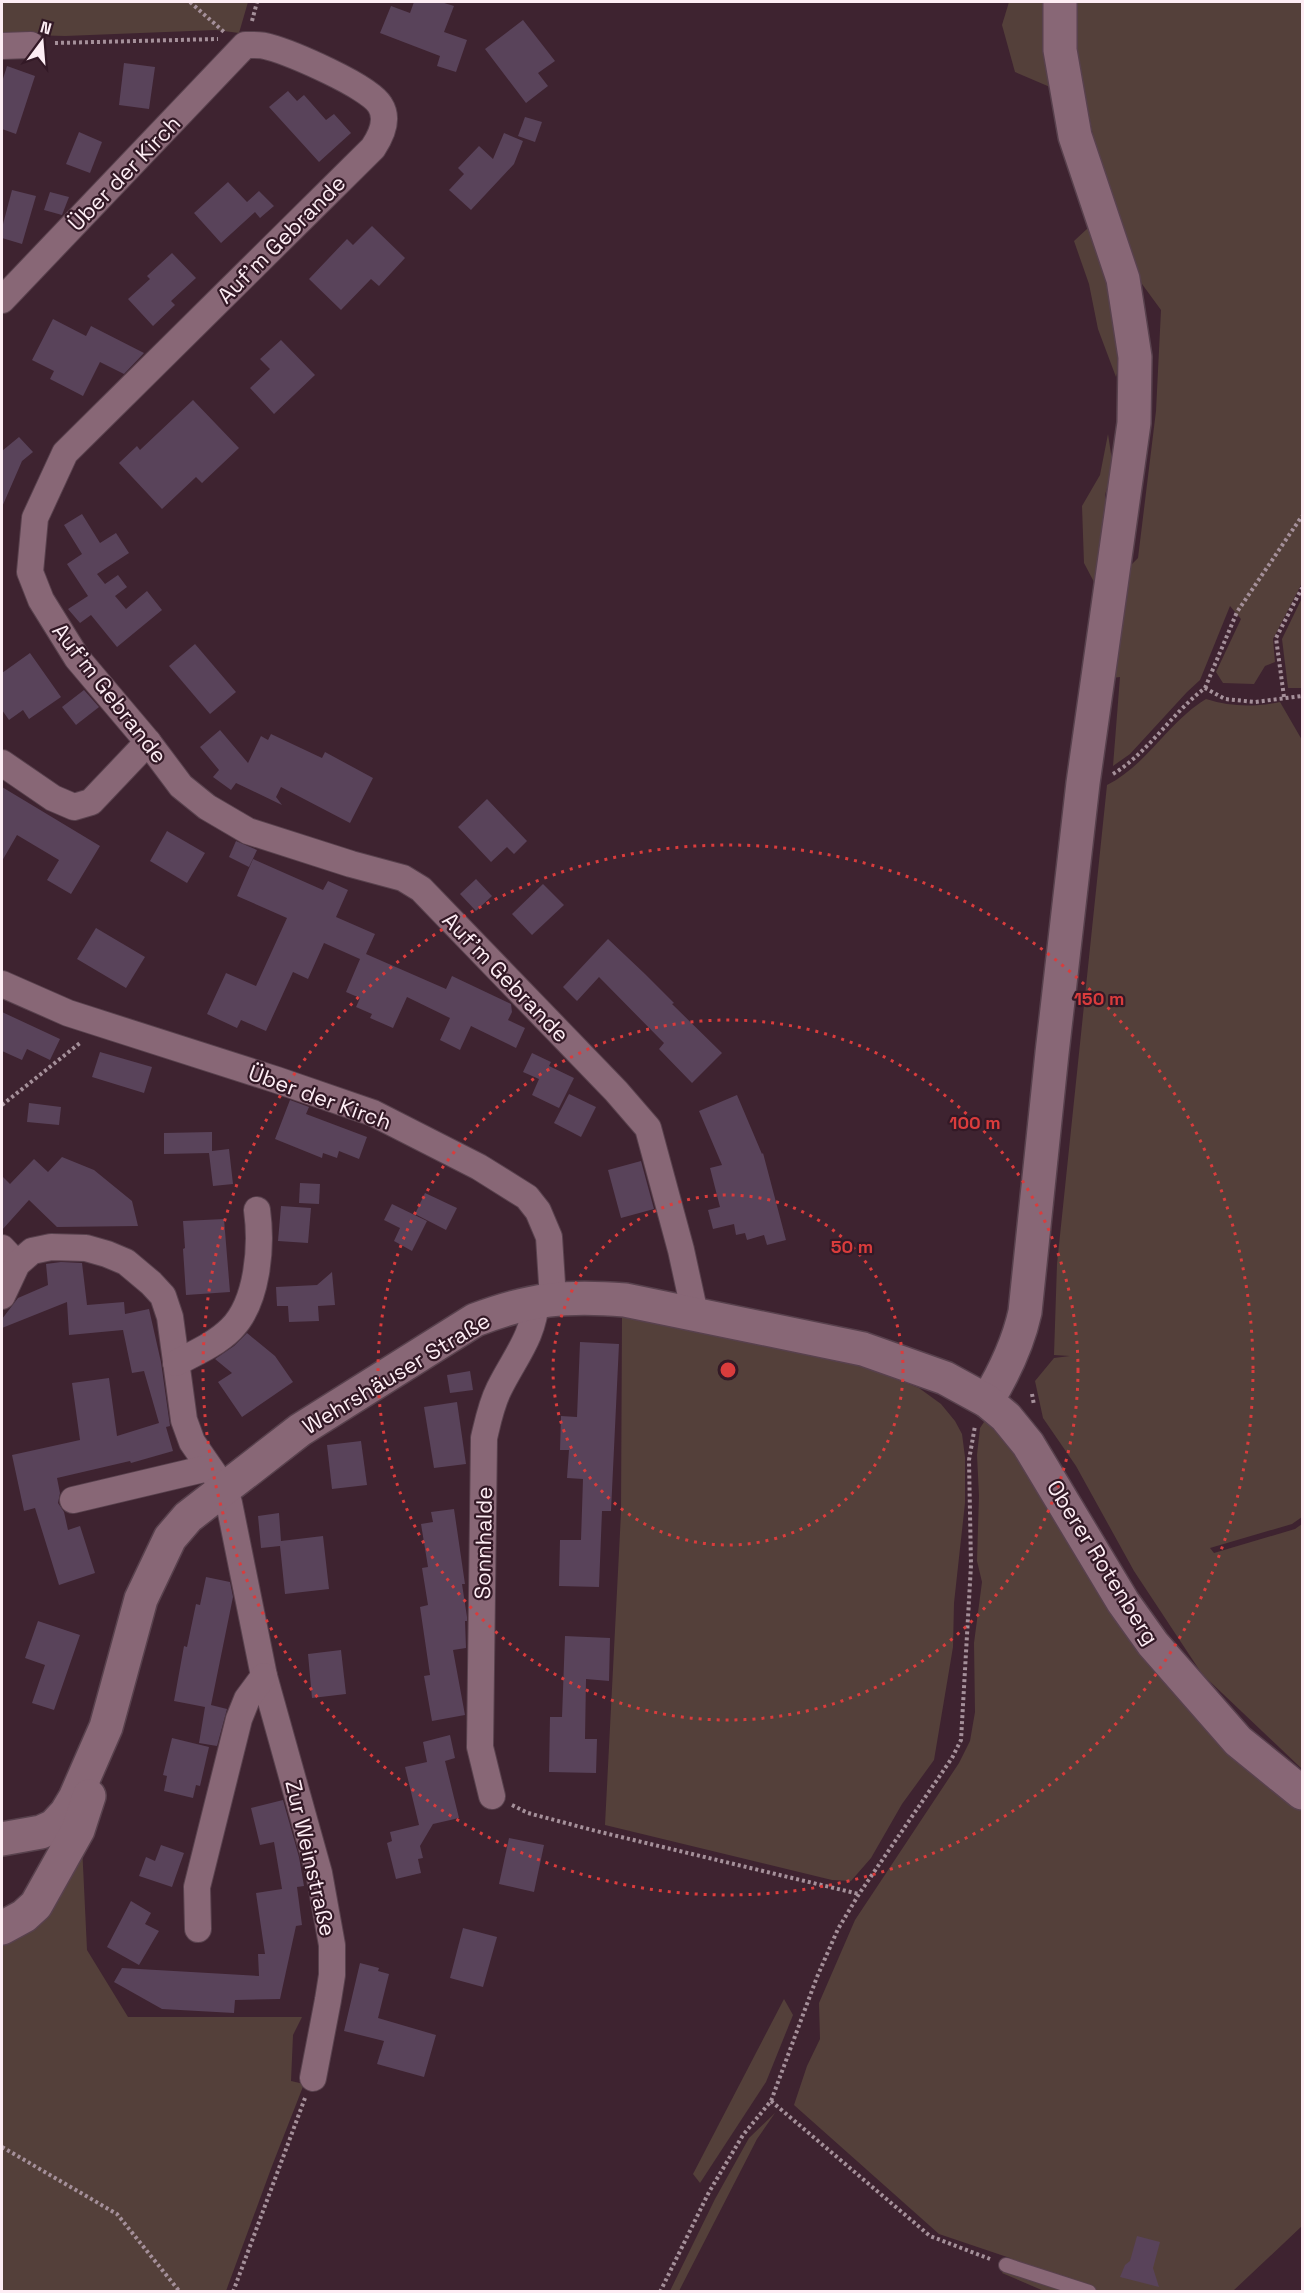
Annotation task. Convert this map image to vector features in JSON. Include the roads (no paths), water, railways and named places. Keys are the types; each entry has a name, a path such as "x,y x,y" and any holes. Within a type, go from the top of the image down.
{"street":[{"path":"987,1401 1000,1380 1020,1335 1025,1312 1050,1065 1083,783 1134,423 1134,357 1123,279 1075,136 1060,50 1059,2"},
{"path":"2,46 31,45"},
{"name":"Über der Kirch","path":"2,300 245,45"},
{"name":"Auf'm Gebrande","path":"245,45 267,46 302,59 366,92 375,98 381,107 384,121 382,135 373,148 65,453 35,518 30,572 41,600 77,658 148,742 181,786 229,821 271,840 402,878 421,889 616,1091 648,1128 681,1250 695,1314"},
{"path":"2,763 53,798 74,807 91,802 148,742"},
{"name":"Über der Kirch","path":"2,984 68,1013 373,1113 479,1167 527,1197 544,1223 549,1237 544,1299"},
{"path":"176,1363 219,1340 233,1328 245,1308 259,1254 260,1235 257,1210"},
{"name":"Zur Weinstraße","path":"9,1256 51,1246 86,1248 126,1262 163,1296 170,1317 184,1420 192,1442 229,1503 264,1676 319,1873 332,1945 332,1975 313,2078"},
{"path":"2,1296 9,1256"},
{"name":"Wehrshäuser Straße","path":"2,1839 41,1832 54,1826 66,1813 75,1798 105,1727 141,1599 170,1538 188,1517 215,1478 300,1430 475,1320 506,1308 544,1299 596,1297 625,1300 863,1349 945,1378 987,1401"},
{"name":"Sonnhalde","path":"492,1796 480,1747 484,1438 491,1408 499,1389 530,1335 535,1313 544,1299"},
{"name":"Oberer Rotenberg","path":"987,1401 1006,1417 1028,1443 1123,1602 1153,1644 1238,1741 1302,1793"},
{"path":"73,1500 215,1478"},
{"path":"198,1929 197,1887 239,1719 247,1699 264,1676"},
{"name":"Wehrshäuser Straße","path":"2,1928 24,1916 36,1905 78,1830 101,1760 105,1727"}],"lane":[{"path":"1006,2265 1089,2292"}]}
